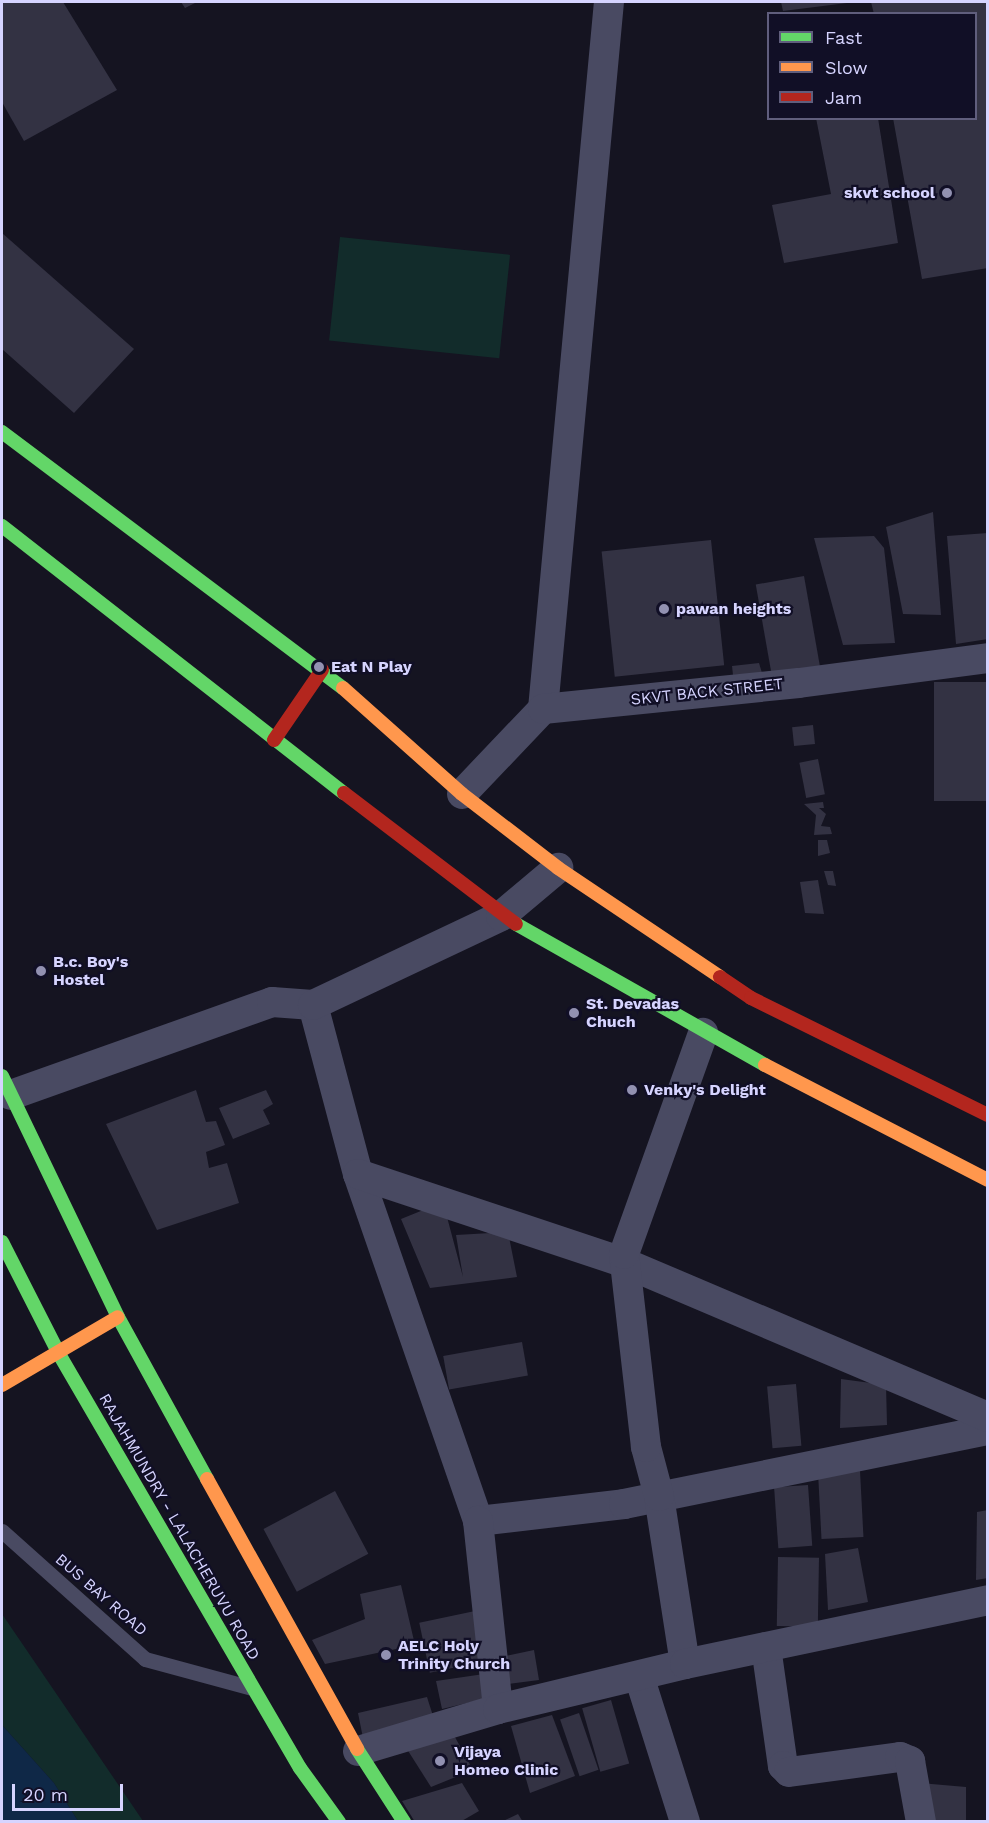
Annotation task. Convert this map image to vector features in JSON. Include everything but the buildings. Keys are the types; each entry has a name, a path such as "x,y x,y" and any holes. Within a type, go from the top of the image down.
{"street":[{"path":"462,794 543,708 609,2"},
{"path":"2,432 322,670 462,794 558,868 751,998 987,1114"},
{"path":"2,526 501,916 703,1033 987,1180"},
{"name":"SKVT BACK STREET","path":"543,708 799,683 987,658"},
{"path":"274,740 322,670"},
{"path":"404,1821 358,1751 118,1317 6,1085 272,1002 313,1005 501,916 558,868"},
{"path":"313,1005 358,1174 478,1521 498,1709"},
{"path":"686,1664 659,1496 646,1447 624,1254 703,1033"},
{"path":"358,1174 625,1263 987,1417"},
{"name":"RAJAHMUNDRY - LALACHERUVU ROAD","path":"2,1242 59,1354 300,1768 339,1821"},
{"path":"2,1385 59,1354 118,1317"},
{"path":"478,1521 659,1496 987,1430"},
{"path":"358,1751 498,1709 686,1664 987,1600"},
{"path":"766,1647 783,1766 789,1772 900,1757 910,1761 921,1821"},
{"path":"639,1676 685,1821"}],"lane":[{"name":"BUS BAY ROAD","path":"2,1532 145,1659 255,1689"}],"green space":[{"path":"340,237 510,255 499,358 329,340"},
{"path":"2,1614 143,1821 78,1821 54,1783 2,1725"}],"water":[{"path":"2,1725 54,1783 78,1821 2,1821"}],"traffic: fast":[{"path":"2,432 343,688"},
{"path":"2,526 344,793"},
{"path":"516,924 765,1065"},
{"path":"2,1076 118,1317 207,1479"},
{"path":"2,1242 59,1354 300,1768 339,1822"},
{"path":"357,1749 404,1822"}],"traffic: slow":[{"path":"343,688 462,794 558,868 720,977"},
{"path":"765,1065 988,1180"},
{"path":"2,1385 118,1317"},
{"path":"207,1479 357,1749"}],"traffic: jam":[{"path":"274,740 322,670"},
{"path":"344,793 516,924"},
{"path":"720,977 751,998 988,1115"}],"place":[{"name":"skvt school","path":"947,193"},
{"name":"pawan heights","path":"664,609"},
{"name":"Eat N Play","path":"319,667"},
{"name":"B.c. Boy's Hostel","path":"41,971"},
{"name":"St. Devadas Chuch","path":"574,1013"},
{"name":"Venky's Delight","path":"632,1090"},
{"name":"AELC Holy Trinity Church","path":"386,1655"},
{"name":"Vijaya Homeo Clinic","path":"440,1761"}]}
